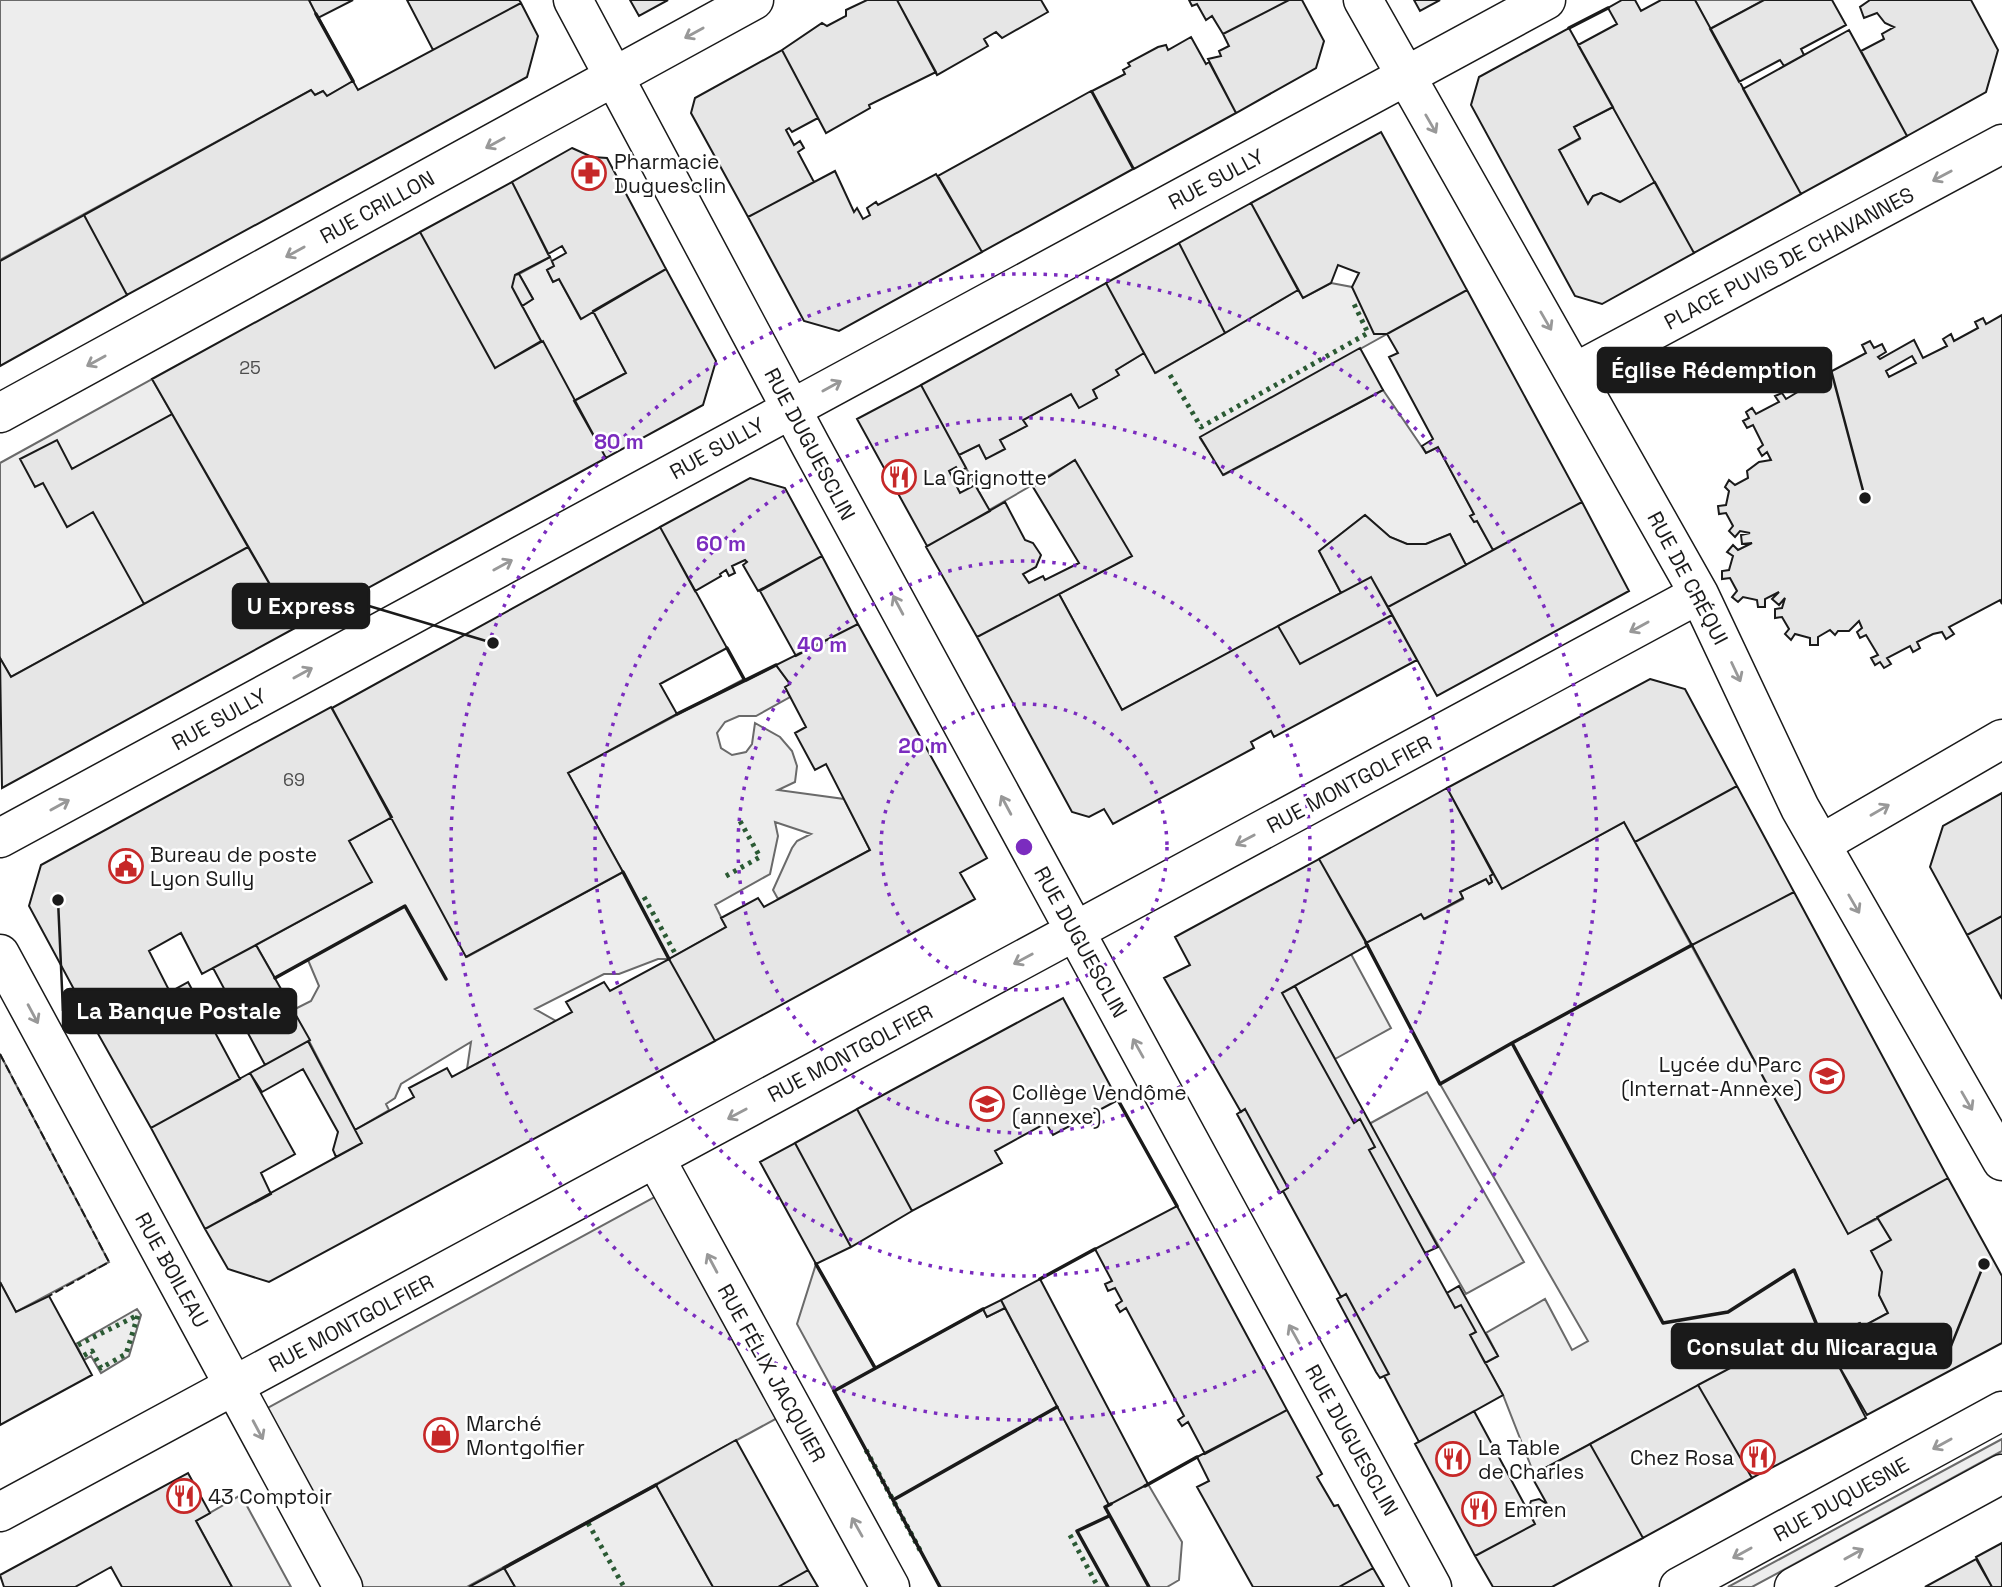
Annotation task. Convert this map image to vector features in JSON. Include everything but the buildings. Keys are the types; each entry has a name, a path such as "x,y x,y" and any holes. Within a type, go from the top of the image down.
{"street":[{"name":"RUE DUGUESCLIN","path":"573,0 1075,932 1432,1587"},
{"name":"RUE CRILLON","path":"0,414 754,0"},
{"name":"RUE DE CRÉQUI","path":"1363,0 1576,372 1699,594 1800,808 2002,1161"},
{"name":"RUE SULLY","path":"0,838 1546,0"},
{"name":"PLACE PUVIS DE CHAVANNES","path":"1576,372 2002,144"},
{"name":"RUE MONTGOLFIER","path":"0,1512 1699,594"},
{"path":"1821,844 2002,739"},
{"name":"RUE BOILEAU","path":"0,954 343,1587"},
{"name":"RUE FÉLIX JACQUIER","path":"655,1158 890,1587"},
{"name":"RUE DUQUESNE","path":"1679,1587 2002,1411"},
{"path":"1794,1587 2002,1474"}],"shaded area":[{"path":"0,0 309,0 353,81 327,96 323,91 315,95 311,90 0,260"},
{"path":"1695,0 1764,0 1710,29"},
{"path":"1613,107 1655,182 1620,202 1601,193 1593,196 1588,204 1559,150 1580,139 1574,127"},
{"path":"550,257 554,266 547,270 553,282 559,279 580,318 593,311 626,373 574,401 522,306 533,299 519,274"},
{"path":"1331,283 1352,287 1387,334 1200,438 1224,475 1383,390 1426,453 1438,447 1474,514 1471,516 1477,521 1493,550 1466,565 1450,534 1426,544 1407,544 1390,537 1365,515 1319,551 1341,593 1122,710 1059,594 1131,556 1074,461 989,510 959,455 979,445 986,458 1000,440 1026,426 1023,420 1071,394 1079,407 1096,398 1093,390 1118,375 1116,370 1144,353 1156,373 1298,290 1303,298"},
{"path":"152,379 248,547 11,677 0,658 0,463"},
{"path":"776,665 790,684 786,688 790,697 756,716 739,716 725,722 717,733 721,748 732,755 746,752 752,744 755,723 780,737 792,751 797,766 795,782 778,790 844,799 870,850 778,899 773,890 792,848 797,841 811,834 775,822 778,836 770,874 715,905 726,927 669,959 658,959 619,974 604,974 535,1009 556,1021 467,1069 471,1042 401,1084 395,1098 386,1104 389,1110 355,1130 293,1010 311,1001 319,986 308,960 275,978 256,945 371,882 349,841 392,817 467,957 623,872 568,773 744,679 746,681"},
{"path":"1624,822 1848,1233 1879,1218 1891,1240 1879,1295 1888,1313 1862,1327 1859,1323 1854,1326 1856,1330 1827,1345 1816,1323 1534,1474 1503,1395 1485,1363 1498,1356 1486,1333 1545,1299 1572,1350 1588,1341 1440,1084 1366,943 1421,914 1425,919 1463,899 1460,892 1486,879 1489,884 1493,874 1502,888"},
{"path":"1351,954 1391,1028 1335,1059 1295,986"},
{"path":"0,1054 109,1262 16,1312 0,1282"},
{"path":"1427,1092 1524,1262 1466,1294 1369,1124"},
{"path":"671,1188 792,1410 467,1587 343,1587 251,1417"},
{"path":"816,1264 876,1368 983,1309 987,1317 1005,1308 1109,1504 1148,1484 1182,1542 1179,1580 1167,1587 940,1587 797,1324"},
{"path":"137,1309 141,1315 129,1356 101,1373 91,1356 84,1360 76,1344"},
{"path":"2002,1439 2002,1451 1752,1587 1728,1587"},
{"path":"656,1485 713,1587 515,1587 504,1568"},
{"path":"241,1495 291,1587 232,1587 196,1521"}],"hedge":[{"path":"1170,375 1201,427 1368,333 1354,304"},
{"path":"726,876 760,857 740,821"},
{"path":"644,897 676,955"},
{"path":"78,1345 138,1315 126,1354 101,1368 92,1351 83,1356"},
{"path":"866,1450 921,1552"},
{"path":"588,1523 624,1587"},
{"path":"1070,1535 1098,1587"}],"fence":[{"path":"0,1054 109,1262 49,1296"}],"wall":[{"path":"1569,28 1608,8"},
{"path":"316,14 353,81"},
{"path":"727,648 744,679"},
{"path":"677,714 776,665"},
{"path":"623,872 669,959"},
{"path":"275,978 405,906 446,979"},
{"path":"1366,943 1440,1084 1512,1043 1663,1323 1728,1312 1794,1270 1816,1323"},
{"path":"1512,1043 1692,945"},
{"path":"1118,1100 1177,1206"},
{"path":"1040,1279 1095,1249"},
{"path":"816,1264 875,1368"},
{"path":"893,1500 834,1391 983,1309"},
{"path":"940,1587 893,1500 1057,1407"},
{"path":"1145,1486 1197,1457"},
{"path":"504,1568 656,1485"},
{"path":"1111,1504 1105,1507 1149,1587"},
{"path":"1108,1587 1077,1531 1109,1516"}],"place":[{"name":"Pharmacie Duguesclin","path":"589,173"},
{"name":"La Grignotte","path":"899,477"},
{"name":"Église Rédemption","path":"1865,498"},
{"name":"U Express","path":"493,643"},
{"name":"Bureau de poste Lyon Sully","path":"126,866"},
{"name":"La Banque Postale","path":"58,900"},
{"name":"Lycée du Parc (Internat-Annexe)","path":"1827,1076"},
{"name":"Collège Vendôme (annexe)","path":"987,1104"},
{"name":"Consulat du Nicaragua","path":"1984,1264"},
{"name":"Marché Montgolfier","path":"441,1435"},
{"name":"Chez Rosa","path":"1758,1457"},
{"name":"La Table de Charles","path":"1453,1459"},
{"name":"43 Comptoir","path":"184,1496"},
{"name":"Emren","path":"1479,1509"}]}
